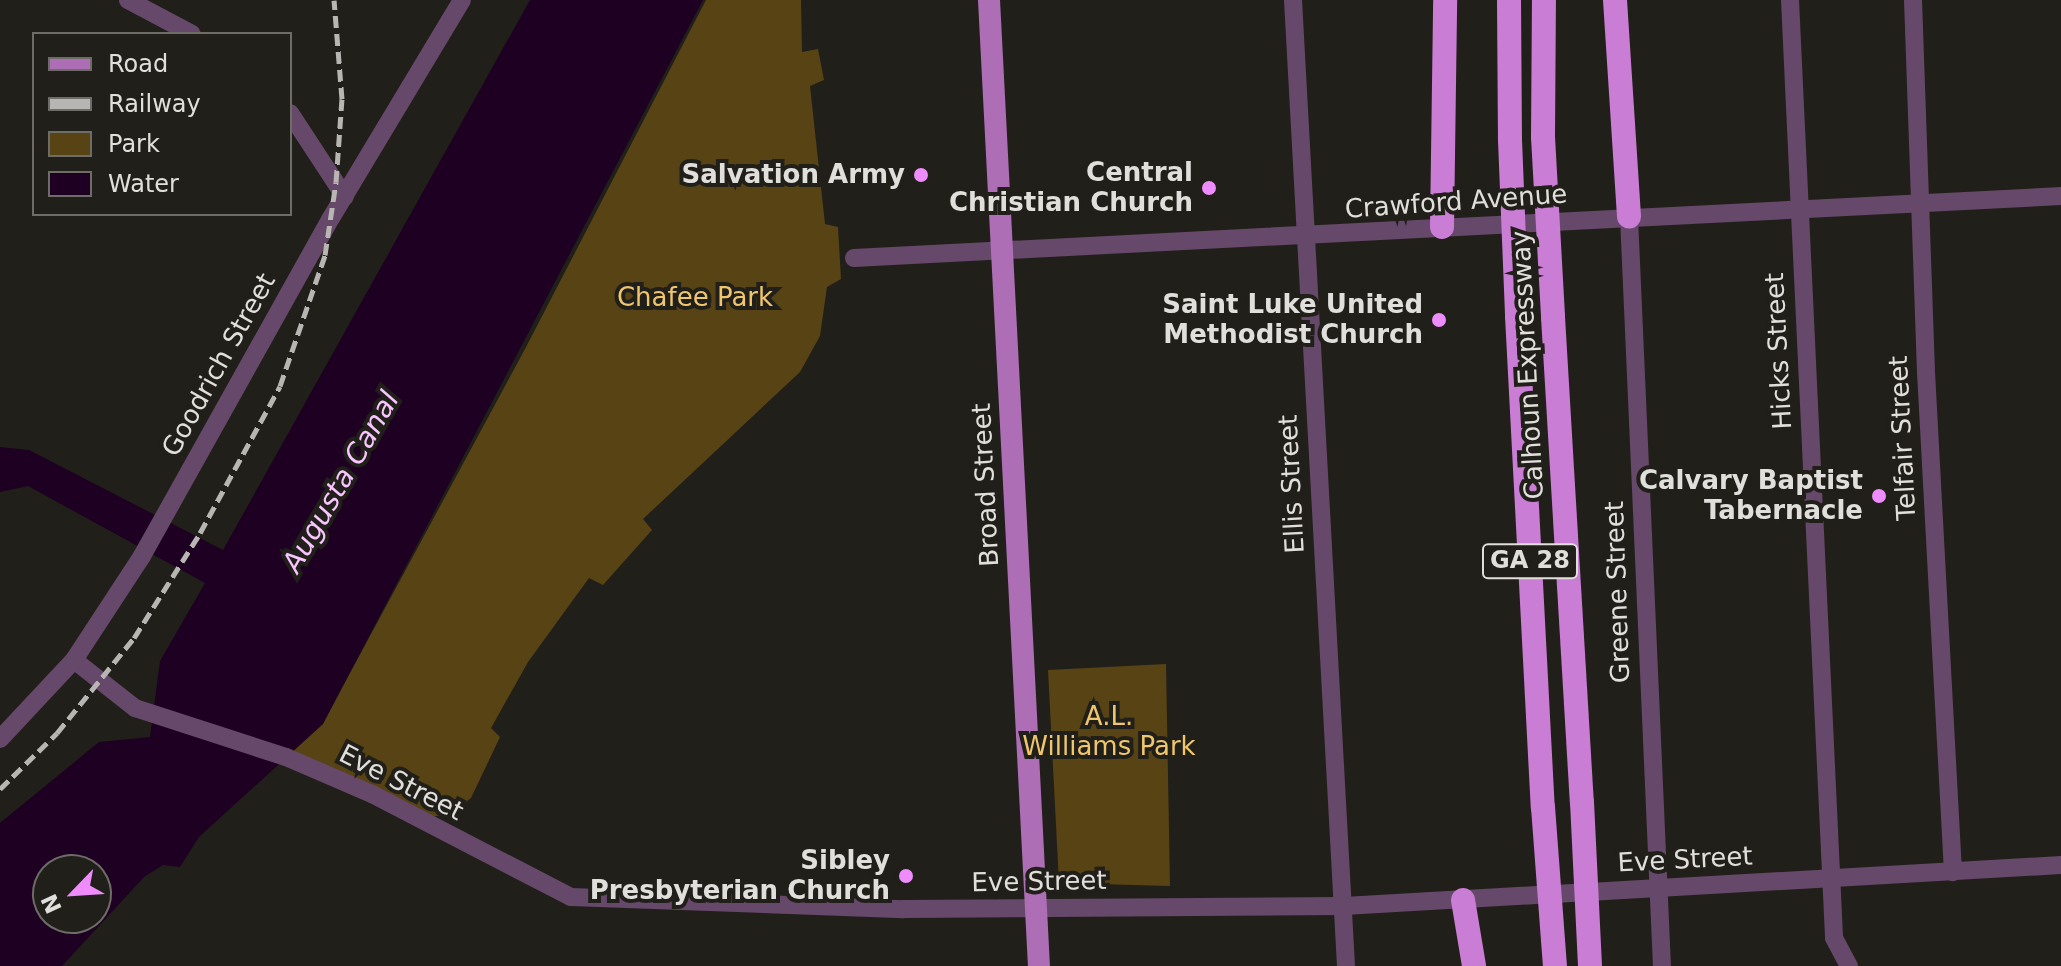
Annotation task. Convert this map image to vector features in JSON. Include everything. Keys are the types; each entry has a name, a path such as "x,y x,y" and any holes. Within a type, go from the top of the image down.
{"highway":[{"path":"1442,227 1445,0"},
{"name":"Calhoun Expressway","path":"1509,0 1510,140 1517,316 1543,807 1555,966"},
{"name":"Calhoun Expressway","path":"1544,0 1543,137 1590,966"},
{"path":"1615,0 1629,217"},
{"path":"1463,900 1474,966"}],"main road":[{"name":"Broad Street","path":"989,0 1039,966"}],"street":[{"path":"128,0 188,32"},
{"name":"Goodrich Street","path":"0,739 74,660 142,556 345,197 462,0"},
{"name":"Ellis Street","path":"1293,0 1346,966"},
{"name":"Hicks Street","path":"1790,0 1797,212 1834,938 1849,966"},
{"name":"Telfair Street","path":"1913,0 1919,205 1953,872"},
{"path":"292,116 345,197"},
{"name":"Crawford Avenue","path":"854,258 1306,238 1442,227 1797,212 2061,196"},
{"name":"Greene Street","path":"1629,217 1662,966"},
{"name":"Eve Street","path":"74,660 122,702 286,757 372,794 571,897 1034,909 1344,906 2061,865"}],"green space":[{"name":"Chafee Park","path":"706,0 801,0 802,52 818,49 824,80 810,86 825,224 838,227 841,279 827,287 820,336 800,372 643,519 652,530 603,585 589,578 528,662 491,728 500,737 471,798 450,814 418,819 286,757 323,723 525,349"},
{"name":"A.L. Williams Park","path":"1166,664 1170,886 1059,883 1048,670"}],"water":[{"name":"Augusta Canal","path":"530,0 703,0 323,724 199,837 180,867 163,865 144,877 112,912 112,854 32,854 32,934 91,934 62,966 0,966 0,823 99,742 150,737 160,661 205,583 28,486 0,492 0,447 29,450 223,550"}],"railway":[{"path":"0,789 57,733 134,638 200,533 280,386 325,255 336,182 342,99 334,0"}],"place":[{"name":"Salvation Army","path":"921,175"},
{"name":"Central Christian Church","path":"1209,188"},
{"name":"Saint Luke United Methodist Church","path":"1439,320"},
{"name":"Calvary Baptist Tabernacle","path":"1879,496"},
{"name":"Sibley Presbyterian Church","path":"906,876"}]}
